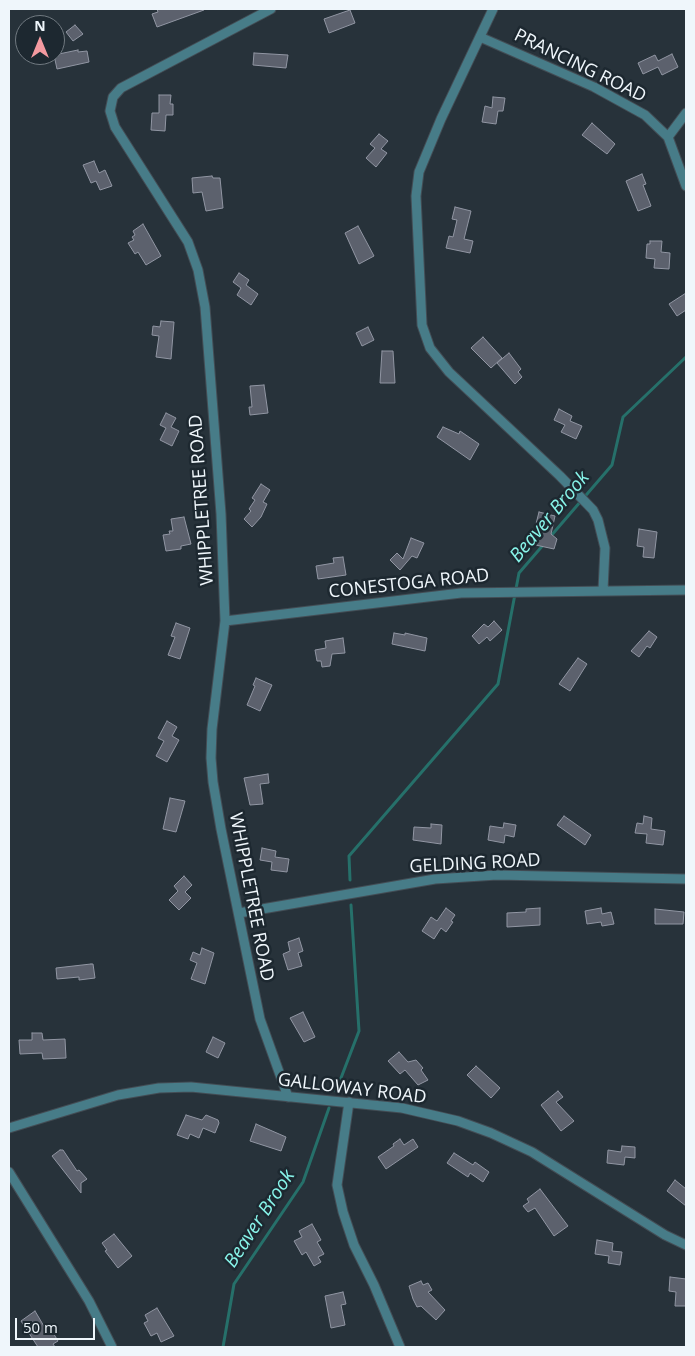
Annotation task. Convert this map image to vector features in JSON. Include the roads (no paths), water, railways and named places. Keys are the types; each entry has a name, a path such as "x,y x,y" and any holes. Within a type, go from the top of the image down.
{"street":[{"name":"WHIPPLETREE ROAD","path":"271,9 121,88 113,97 110,111 115,127 188,242 198,270 205,307 221,514 226,621 211,758 221,829 260,1019 288,1097"},
{"path":"493,9 419,172 416,196 422,324 430,348 449,372 560,476 593,510 598,520 605,548 604,590"},
{"name":"PRANCING ROAD","path":"480,37 594,87 645,115 668,137 686,186"},
{"path":"668,137 686,113"},
{"name":"CONESTOGA ROAD","path":"226,621 461,593 686,590"},
{"name":"GELDING ROAD","path":"239,913 435,879 497,875 686,879"},
{"name":"GALLOWAY ROAD","path":"9,1128 118,1095 159,1088 191,1087 402,1108 458,1121 491,1133 532,1152 666,1235 686,1245"},
{"path":"349,1102 337,1184 343,1212 400,1347"},
{"path":"9,1172 74,1277 112,1347"}],"waterway":[{"name":"Beaver Brook","path":"550,537 612,465 623,417 686,357"},
{"name":"Beaver Brook","path":"350,880 349,856 498,684 519,573 544,544"},
{"name":"Beaver Brook","path":"336,1091 359,1031 351,905"},
{"name":"Beaver Brook","path":"223,1347 234,1284 303,1182 329,1108"}]}
